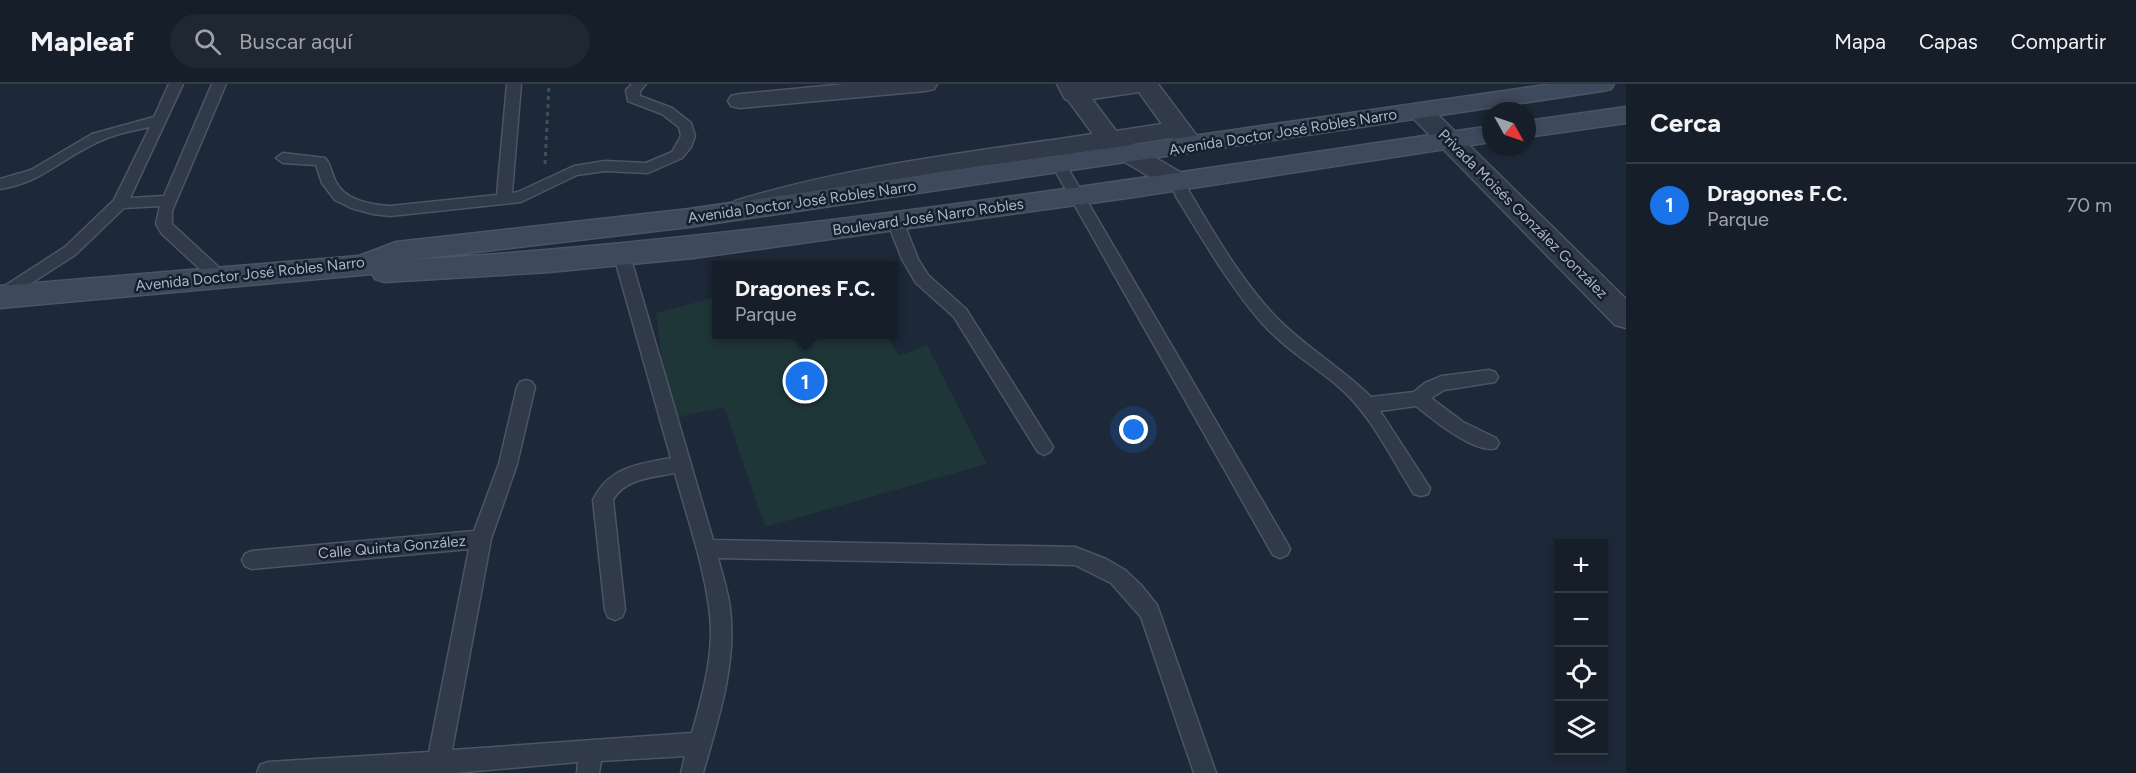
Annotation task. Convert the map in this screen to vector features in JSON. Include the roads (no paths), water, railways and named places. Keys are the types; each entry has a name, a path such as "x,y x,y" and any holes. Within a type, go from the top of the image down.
{"street":[{"path":"740,101 925,84"},
{"path":"1071,89 1144,84 1185,137"},
{"name":"Avenida Doctor José Robles Narro","path":"0,297 363,266 396,252 446,244 733,212 1059,165 1120,148 1185,137 1420,111 1602,84"},
{"path":"1071,89 1120,148 1176,181"},
{"name":"Privada Moisés González González","path":"1420,111 1626,317"},
{"path":"1536,128 1626,115"},
{"name":"Boulevard José Narro Robles","path":"363,266 389,273 622,256 1077,196 1482,135"},
{"path":"733,212 795,192 860,178 1120,148"}],"lane":[{"path":"0,297 70,251 120,203 176,84"},
{"path":"219,84 164,217 167,230 220,278"},
{"path":"504,198 514,84"},
{"path":"283,158 320,160 325,167 328,183 335,190 358,206 372,210 390,211 521,197 562,176 584,168 605,166 648,168 677,155 684,147 688,136 686,126 680,118 667,111 633,98 633,90 639,84"},
{"path":"0,184 15,183 35,175 96,137 160,120"},
{"path":"1059,165 1280,549"},
{"path":"1176,181 1184,198 1251,299 1269,320 1305,353 1345,382 1367,405 1421,488"},
{"path":"120,203 169,201"},
{"path":"895,221 910,259 922,279 960,313 1044,447"},
{"path":"622,256 706,549 720,608 720,652 715,689 692,773"},
{"path":"1367,405 1419,399 1442,382 1489,377"},
{"name":"Calle Quinta González","path":"252,560 481,539 508,464 526,387"},
{"path":"1419,399 1457,428 1491,443"},
{"path":"615,610 603,500 606,492 612,484 624,477 682,464"},
{"path":"438,763 481,539"},
{"path":"706,549 1075,556 1106,567 1135,590 1150,612 1205,773"},
{"path":"268,773 699,744"},
{"path":"588,773 591,750"}],"place":[{"name":"Dragones F.C.","path":"805,381"}]}
